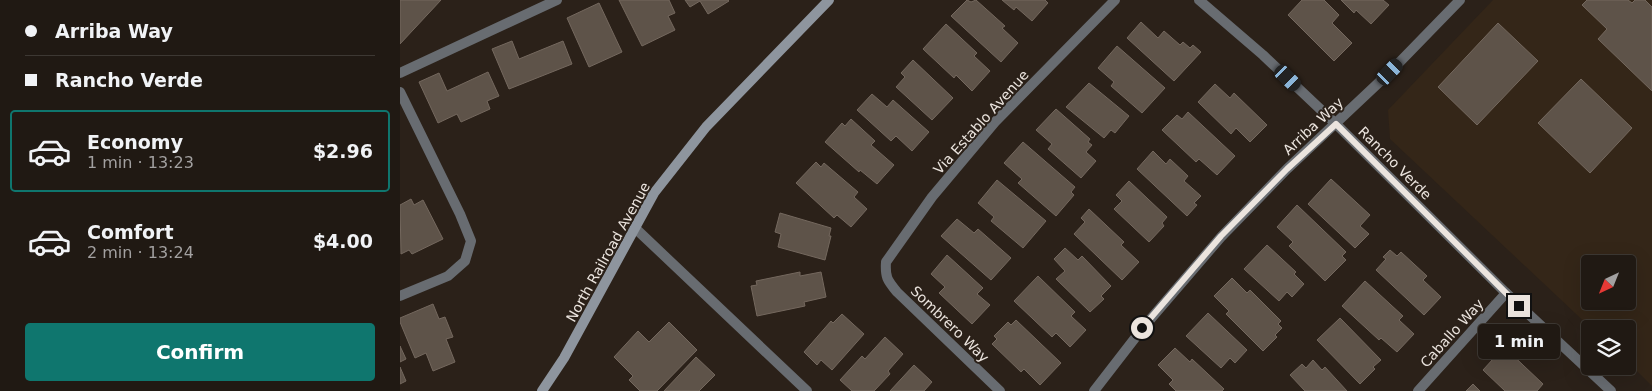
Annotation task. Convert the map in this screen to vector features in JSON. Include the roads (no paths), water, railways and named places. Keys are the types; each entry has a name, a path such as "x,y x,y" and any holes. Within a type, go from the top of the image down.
{"street":[{"path":"400,73 557,0"},
{"name":"North Railroad Avenue","path":"542,391 564,358 654,193 706,128 829,0"},
{"name":"Via Establo Avenue","path":"885,274 886,262 938,190 995,122 1115,0"},
{"name":"Rancho Verde","path":"1199,0 1264,55 1506,293 1611,391"},
{"name":"Arriba Way","path":"1094,391 1142,328 1221,236 1287,169 1390,72 1460,0"},
{"path":"400,92 460,214 471,241 465,262 448,276 400,296"},
{"path":"636,228 806,391"},
{"name":"Sombrero Way","path":"885,274 897,292 1000,391"},
{"name":"Caballo Way","path":"1418,391 1506,293"}]}
